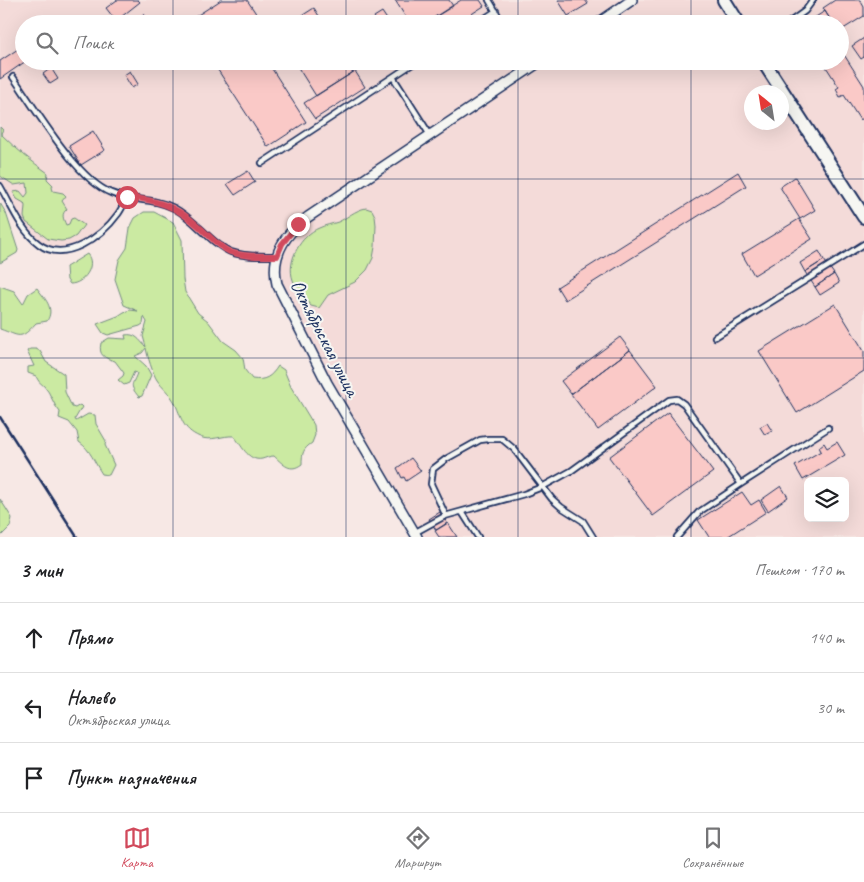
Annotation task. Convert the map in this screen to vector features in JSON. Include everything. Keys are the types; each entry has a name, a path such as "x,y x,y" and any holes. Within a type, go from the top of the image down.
{"street":[{"path":"610,15 632,0"},
{"path":"724,0 733,15"},
{"name":"Октябрьская улица","path":"416,535 312,354 277,284 275,275 277,256 282,244 298,224 522,70"},
{"path":"769,70 864,217"}],"lane":[{"path":"489,0 498,15"},
{"path":"799,15 814,0"},
{"path":"490,15 496,11"},
{"path":"262,163 404,70"},
{"path":"13,77 67,155 80,170 104,190 112,194 152,200 172,207 185,214 219,246 231,252 277,256"},
{"path":"393,77 430,135"},
{"path":"0,186 30,237 48,250 58,251 69,250 81,245 94,236 119,213 127,197"},
{"path":"715,337 864,244"},
{"path":"416,535 446,516 504,501 542,487 571,471 669,400 677,399 684,404 741,484"},
{"path":"677,537 699,512 828,428"},
{"path":"446,516 430,484 433,470 446,459 480,440 495,438 502,439 508,443 542,487 561,507 583,521 593,537"},
{"path":"462,512 478,537"}],"shaded area":[{"path":"0,0 864,0 864,537 417,537 283,296 276,257 231,252 173,207 127,197 119,213 94,236 69,250 48,250 31,237 0,186"}],"green space":[{"path":"0,127 3,130 2,135 7,140 48,173 47,179 53,185 53,191 63,193 66,196 62,201 67,209 63,216 66,225 74,218 84,225 76,236 69,240 61,241 48,239 26,222 24,203 17,199 13,192 20,191 25,197 28,193 27,183 14,185 0,176"},
{"path":"0,203 6,213 18,250 17,253 0,263"},
{"path":"366,208 372,210 376,225 373,258 367,270 355,282 328,295 319,308 311,306 298,290 293,280 291,273 293,257 306,236 312,231 338,222"},
{"path":"144,212 154,212 173,222 182,240 185,292 198,313 208,321 223,341 236,350 243,358 245,370 252,379 267,377 278,366 284,370 291,387 314,425 315,435 312,443 305,449 302,464 298,467 287,467 274,456 262,459 253,458 245,452 234,436 212,439 194,434 183,422 172,398 155,377 146,348 142,353 135,356 146,366 151,375 142,396 139,397 132,387 137,373 134,372 129,383 124,385 118,380 124,373 115,361 101,354 101,343 109,338 126,339 125,335 135,336 146,347 143,336 147,322 144,317 143,324 140,326 108,335 103,333 97,324 130,310 138,311 124,305 115,279 119,260 127,248 130,228 135,218"},
{"path":"87,254 91,263 88,273 80,281 70,284 67,280 66,267"},
{"path":"0,286 14,291 23,304 28,294 37,288 46,300 49,308 50,312 47,321 36,323 23,335 16,335 0,329"},
{"path":"30,349 40,351 46,362 64,374 65,392 72,407 75,408 80,405 82,407 75,419 76,421 88,414 95,415 96,424 106,441 105,445 114,465 109,475 102,474 89,452 79,442 77,432 69,422 59,418 60,412 46,389 36,376 28,373 28,367 34,366 27,351"},
{"path":"0,499 12,518 10,527 0,537"}],"building":[{"path":"117,0 138,0 140,2 124,15 111,15 106,8"},
{"path":"221,0 247,0 257,15 198,15"},
{"path":"395,0 449,0 453,6 438,15 404,15"},
{"path":"461,0 480,0 484,6 470,15 438,15"},
{"path":"558,0 585,0 588,4 570,15 567,15"},
{"path":"835,0 860,0 864,7 864,16 849,25 849,15 827,15 823,8"},
{"path":"314,8 318,15 303,15"},
{"path":"825,11 827,15 819,15"},
{"path":"864,38 864,57 861,59 852,46"},
{"path":"15,51 15,69 0,79 0,61"},
{"path":"849,63 864,86 864,118 860,120 844,95 840,97 836,89 839,87 828,70 849,70"},
{"path":"48,70 52,70 58,79 50,84 43,74"},
{"path":"218,70 273,70 306,122 268,147"},
{"path":"300,70 355,71 316,96"},
{"path":"130,71 138,84 132,88 124,75"},
{"path":"355,71 365,87 315,119 304,103"},
{"path":"93,131 105,150 81,165 69,146"},
{"path":"248,171 255,182 235,195 227,184"},
{"path":"738,172 746,186 565,300 557,287"},
{"path":"795,177 815,210 800,219 780,187"},
{"path":"799,219 812,239 754,275 742,254"},
{"path":"819,251 824,260 805,272 800,263"},
{"path":"824,260 834,274 815,287 805,272"},
{"path":"834,274 839,283 820,295 815,287"},
{"path":"835,304 864,351 864,371 797,413 759,351"},
{"path":"620,337 630,350 571,394 561,381"},
{"path":"630,350 657,386 598,430 571,394"},
{"path":"668,413 713,472 653,516 609,457"},
{"path":"767,423 772,431 765,435 760,427"},
{"path":"837,442 845,455 808,477 804,477 803,480 795,466 821,451 819,447 824,443 827,448"},
{"path":"411,458 421,471 406,481 404,477 402,478 397,468"},
{"path":"781,486 788,497 768,511 761,500"},
{"path":"742,492 751,505 759,500 766,512 727,537 709,537 698,520"},
{"path":"440,512 447,523 436,530 429,519"},
{"path":"448,523 457,537 439,537 435,531"}],"railway":[{"path":"0,417 77,537"}],"route":[{"path":"127,197 162,202 185,214 219,246 231,252 243,254 277,256 282,244 298,224"}]}
